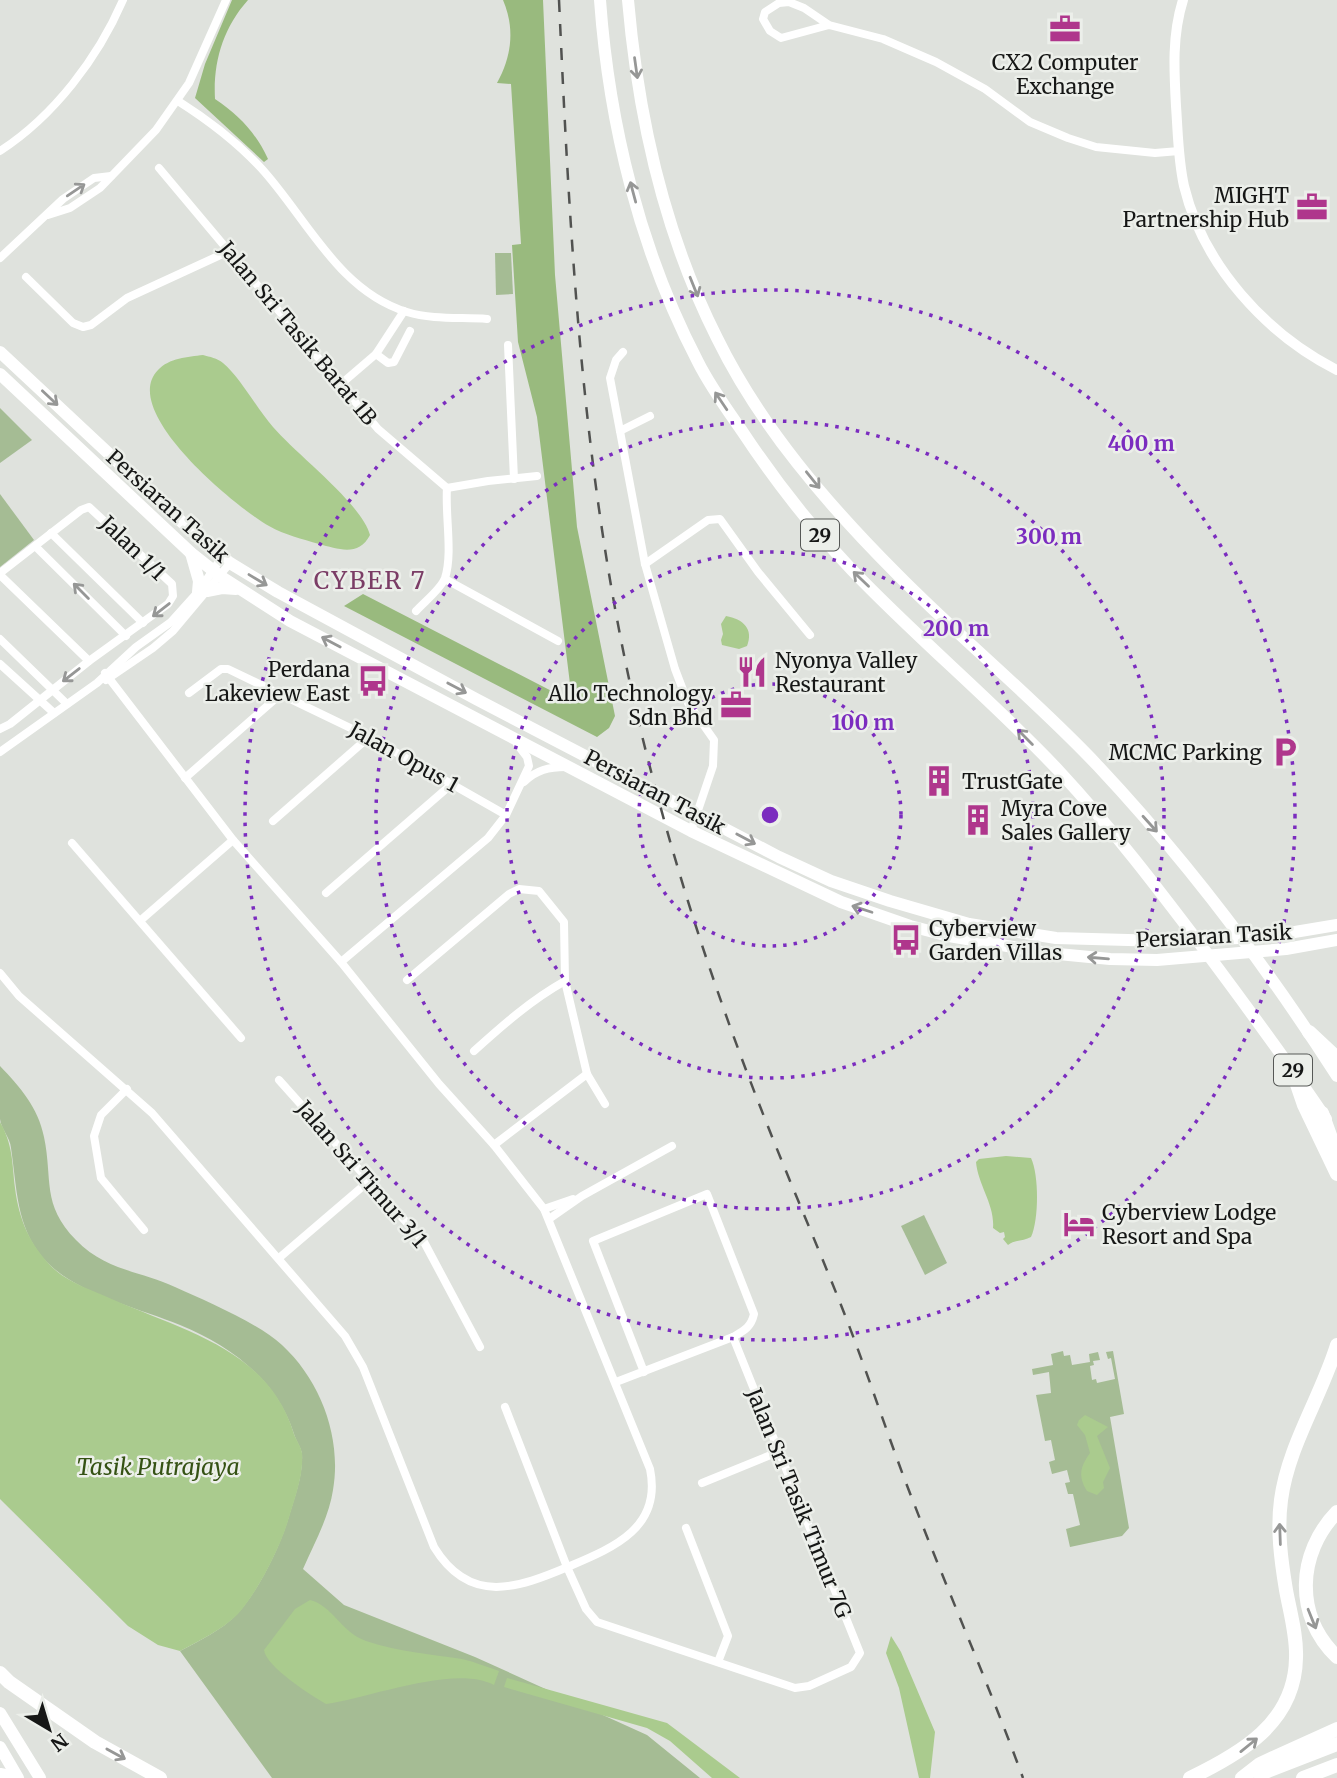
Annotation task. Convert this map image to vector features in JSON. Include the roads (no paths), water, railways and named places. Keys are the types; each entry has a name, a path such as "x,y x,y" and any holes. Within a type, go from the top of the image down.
{"highway":[{"path":"1309,1032 1337,1058"},
{"path":"1291,1068 1304,1105 1337,1174"},
{"path":"1322,1113 1337,1153"},
{"path":"1189,1778 1226,1761 1253,1742 1276,1717 1291,1689 1296,1644 1281,1557 1281,1497 1294,1453 1337,1345"},
{"path":"1337,1512 1313,1546 1304,1581 1308,1611 1315,1628 1337,1657"},
{"path":"0,1673 95,1742 160,1778"},
{"path":"1242,1778 1261,1764 1337,1729"},
{"path":"1248,1778 1337,1744"},
{"path":"1303,1778 1337,1765"},
{"path":"0,1775 17,1778"}],"main road":[{"name":"29","path":"600,0 609,86 642,226 677,318 713,390 777,483 817,532 853,572 1060,772 1139,864 1291,1068 1337,1135"},
{"name":"29","path":"628,0 638,82 663,198 705,313 741,380 809,476 870,547 1098,766 1170,847 1210,896 1309,1032 1337,1076"},
{"name":"Persiaran Tasik","path":"0,352 226,560 278,593 831,881 931,914 1005,931 1056,938 1164,941 1265,937 1337,926"},
{"name":"Persiaran Tasik","path":"0,374 191,553 239,589 290,621 691,831 841,902 910,926 949,936 1048,953 1110,959 1157,960 1286,949 1337,940"},
{"path":"191,553 202,591 239,589"},
{"path":"0,1713 40,1778"},
{"path":"0,1747 17,1778"}],"street":[{"path":"0,151 25,132 61,96 99,47 123,0"},
{"path":"0,258 63,199 94,178 111,176 139,150 177,101 196,69 226,0"},
{"path":"1183,0 1178,15 1174,51 1179,151 1185,187 1197,221 1220,267 1262,317 1304,351 1337,370"},
{"path":"829,25 782,38 770,32 763,19 765,12 771,7 789,2 804,8 829,25 883,39 936,62 985,89 1030,122 1068,138 1096,147 1155,153 1179,151"},
{"path":"177,101 224,132 261,168 328,254 366,292 404,311 433,317 487,318"},
{"name":"Jalan Sri Tasik Barat 1B","path":"159,168 378,429 447,488"},
{"path":"26,277 76,325 83,327 91,325 127,298 229,251"},
{"path":"341,384 376,354 404,311"},
{"path":"376,354 388,363 394,362 410,331"},
{"path":"508,345 514,479"},
{"path":"623,352 616,360 610,378 645,564 675,669 688,703 714,740 713,766 691,831"},
{"path":"620,431 650,416"},
{"path":"416,611 445,579 449,542 447,488 537,476"},
{"name":"Jalan 1/1","path":"51,533 81,510 89,508 172,584 172,601 144,623"},
{"path":"645,564 708,520 720,519 758,572 810,635"},
{"path":"0,729 144,623 51,533 0,574 89,661"},
{"path":"36,546 126,636"},
{"path":"0,752 127,661 153,648 183,616 226,560"},
{"path":"445,579 558,641"},
{"path":"0,639 67,704"},
{"path":"0,664 54,713"},
{"name":"Jalan Opus 1","path":"189,693 221,669 228,668 369,737 506,815"},
{"path":"0,973 19,996 152,1112 352,1347 363,1367 430,1538 448,1566 459,1576 472,1582 501,1587 532,1582 620,1543 642,1521 650,1499 650,1469 544,1209 341,962 233,839 108,676"},
{"path":"185,778 282,693"},
{"path":"341,962 488,838 506,815 529,766 523,750 509,735"},
{"path":"274,821 369,737"},
{"path":"520,786 538,771 550,767 572,767"},
{"path":"326,893 453,783"},
{"path":"141,920 233,839"},
{"path":"72,843 241,1038"},
{"path":"407,980 509,894 519,889 540,891 564,922 565,982 587,1074 605,1104"},
{"path":"474,1051 513,1016 547,991 565,982"},
{"path":"494,1145 587,1074"},
{"name":"Jalan Sri Timur 3/1","path":"279,1080 416,1233 431,1253 480,1347"},
{"path":"127,1089 97,1121 94,1136 101,1178 144,1230"},
{"path":"549,1219 582,1196 672,1146"},
{"path":"279,1258 369,1181"},
{"path":"616,1382 644,1372 733,1337 752,1323 754,1314 707,1194 594,1238 593,1243 644,1372"},
{"path":"544,1209 582,1196"},
{"name":"Jalan Sri Tasik Timur 7G","path":"718,1662 795,1688 809,1686 851,1667 860,1653 733,1337"},
{"path":"505,1407 586,1609 597,1622 718,1662 728,1636 686,1528"},
{"path":"702,1483 779,1452"}],"water":[{"path":"203,355 218,360 229,369 273,427 355,509 370,535 365,542 354,549 341,549 275,529 233,500 186,457 167,433 154,409 150,388 162,366 179,359"},
{"path":"726,616 742,622 748,630 747,646 739,649 722,645 721,624"},
{"name":"Tasik Putrajaya","path":"0,1122 10,1146 17,1200 23,1221 32,1241 53,1268 74,1282 196,1334 245,1363 265,1382 282,1405 301,1448 302,1470 296,1496 279,1544 260,1582 232,1620 180,1651 158,1645 128,1626 0,1499"},
{"path":"1006,1156 1031,1158 1036,1175 1037,1197 1036,1219 1031,1237 1008,1245 1003,1239 1004,1232 1000,1233 993,1228 991,1211 976,1162 979,1159"},
{"path":"1085,1415 1108,1427 1097,1436 1110,1468 1103,1482 1104,1488 1097,1495 1087,1491 1081,1476 1082,1467 1090,1453 1085,1435 1077,1425"},
{"path":"310,1600 325,1608 350,1632 366,1641 402,1650 462,1659 499,1671 494,1685 457,1678 435,1680 326,1704 281,1672 272,1664 264,1650 295,1609"},
{"path":"891,1636 901,1652 935,1732 930,1778 919,1778 899,1688 886,1653"},
{"path":"507,1678 667,1723 740,1778 712,1778 670,1741 647,1728 504,1687"}],"railway":[{"path":"559,0 569,196 584,390 610,582 652,775 689,906 733,1035 849,1325 913,1501 1023,1778"}],"place":[{"name":"CX2 Computer Exchange","path":"1065,29"},
{"name":"MIGHT Partnership Hub","path":"1312,207"},
{"name":"Nyonya Valley Restaurant","path":"752,672"},
{"name":"Perdana Lakeview East","path":"373,681"},
{"name":"Allo Technology Sdn Bhd","path":"736,705"},
{"name":"MCMC Parking","path":"1285,752"},
{"name":"TrustGate","path":"939,781"},
{"name":"Myra Cove Sales Gallery","path":"978,820"},
{"name":"Cyberview Garden Villas","path":"906,940"},
{"name":"Cyberview Lodge Resort and Spa","path":"1079,1224"}],"district":[{"name":"CYBER 7","path":"370,580"}]}
